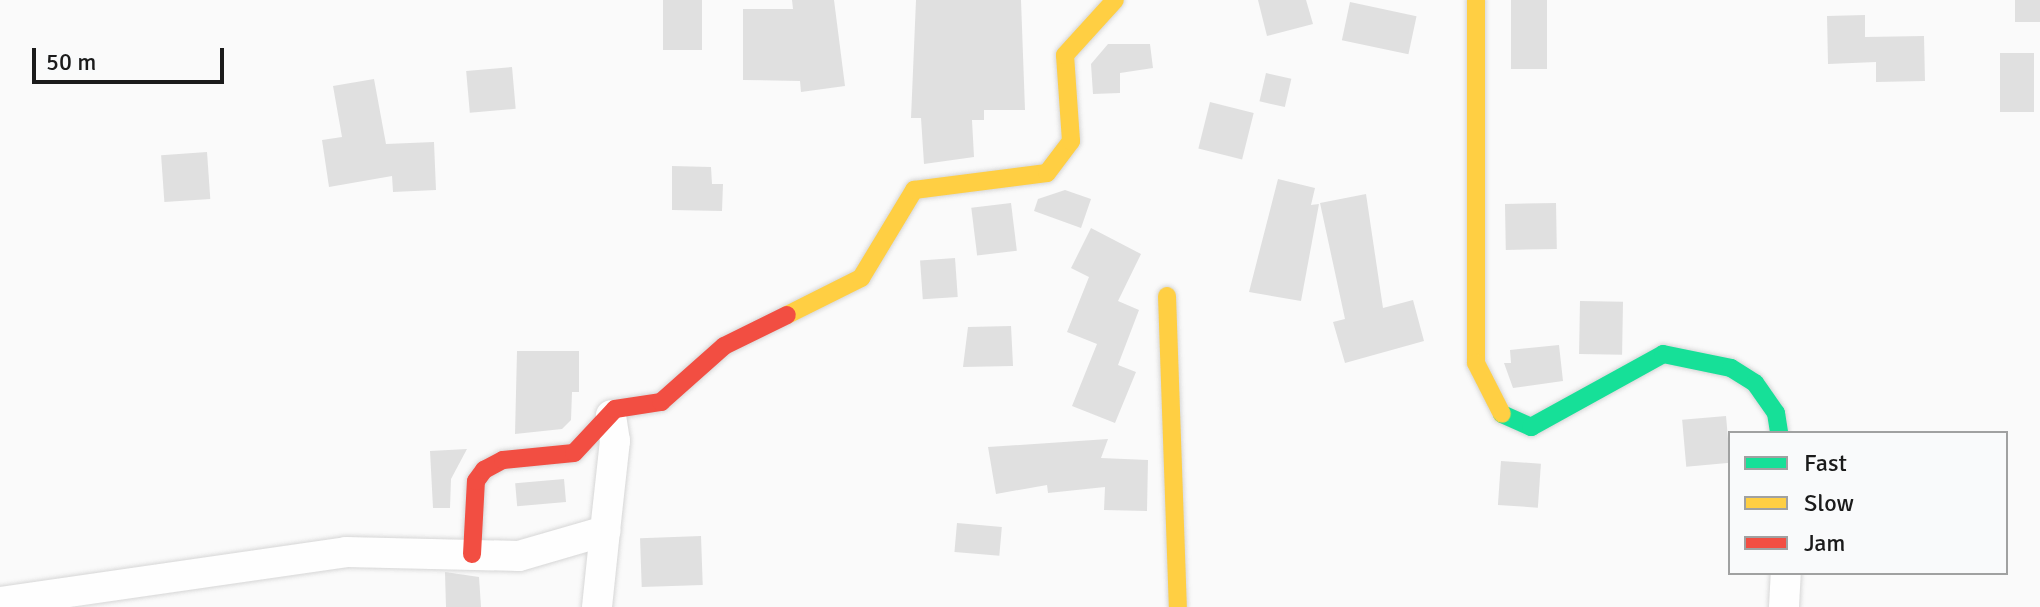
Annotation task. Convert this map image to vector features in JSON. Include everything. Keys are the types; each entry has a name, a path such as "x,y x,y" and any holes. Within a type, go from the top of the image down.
{"street":[{"path":"472,554 476,481 484,470 503,460 574,453 611,415 661,402 724,346 861,278 914,190 1047,173 1071,141 1065,55 1115,0"},
{"path":"1476,0 1476,363 1486,395 1505,418 1531,427 1663,354 1731,368 1755,383 1776,413 1779,431"},
{"path":"1167,296 1178,607"},
{"path":"597,607 615,441 611,415"},
{"path":"0,602 346,552 519,556 605,531"},
{"path":"1784,607 1786,575"}],"building":[{"path":"663,0 702,0 702,50 663,50"},
{"path":"792,0 834,0 845,86 801,92 800,81 743,80 743,9 793,9"},
{"path":"916,0 1021,0 1025,110 984,110 984,120 972,120 974,157 924,164 921,118 911,118"},
{"path":"1258,0 1306,0 1313,24 1267,36"},
{"path":"1511,0 1547,0 1547,69 1511,69"},
{"path":"2015,0 2040,0 2040,22 2015,22"},
{"path":"1350,2 1417,16 1408,54 1342,40"},
{"path":"1865,15 1865,37 1924,36 1925,81 1876,82 1876,62 1828,64 1827,16"},
{"path":"1108,44 1150,44 1153,68 1120,73 1120,93 1093,94 1091,64"},
{"path":"2000,53 2034,53 2034,112 2000,112"},
{"path":"512,67 516,109 470,113 466,71"},
{"path":"1266,73 1291,79 1285,107 1259,101"},
{"path":"374,79 386,144 434,142 436,190 393,192 392,176 329,187 322,140 342,137 333,86"},
{"path":"1210,102 1254,113 1242,159 1198,149"},
{"path":"207,152 210,199 164,202 161,155"},
{"path":"672,166 711,167 712,184 723,184 722,211 672,210"},
{"path":"1278,179 1315,188 1311,205 1319,204 1301,301 1249,292"},
{"path":"1065,190 1091,199 1081,228 1034,211 1038,199"},
{"path":"1366,194 1383,308 1413,300 1424,341 1345,363 1333,322 1345,319 1320,203"},
{"path":"1011,203 1017,251 977,256 971,208"},
{"path":"1556,203 1557,249 1506,250 1505,204"},
{"path":"1091,228 1141,254 1118,301 1139,310 1118,365 1136,372 1115,423 1072,406 1097,344 1067,332 1089,277 1071,268"},
{"path":"955,258 958,297 923,299 920,260"},
{"path":"1580,301 1623,302 1622,355 1579,354"},
{"path":"1011,326 1013,366 963,367 968,327"},
{"path":"1559,345 1563,381 1513,388 1504,363 1511,363 1510,350"},
{"path":"517,351 579,351 579,392 572,392 571,420 562,429 515,434"},
{"path":"1726,416 1728,463 1686,467 1682,420"},
{"path":"1108,439 1101,458 1148,460 1147,511 1104,510 1105,487 1048,493 1047,485 996,494 988,447"},
{"path":"467,449 451,479 450,508 433,508 430,451"},
{"path":"1501,461 1541,464 1538,508 1498,505"},
{"path":"564,479 566,502 517,506 515,483"},
{"path":"957,523 1002,527 999,556 954,552"},
{"path":"701,536 703,585 642,587 640,538"},
{"path":"445,572 479,577 481,607 446,607"}],"traffic: fast":[{"path":"1502,414 1531,427 1663,354 1731,368 1755,383 1776,413 1779,431"}],"traffic: slow":[{"path":"787,315 861,278 914,190 1047,173 1071,141 1065,55 1115,0"},
{"path":"1476,0 1476,363 1502,414"},
{"path":"1167,296 1178,607"}],"traffic: jam":[{"path":"472,554 476,481 484,470 503,460 574,453 615,409 661,402 724,346 787,315"}]}
